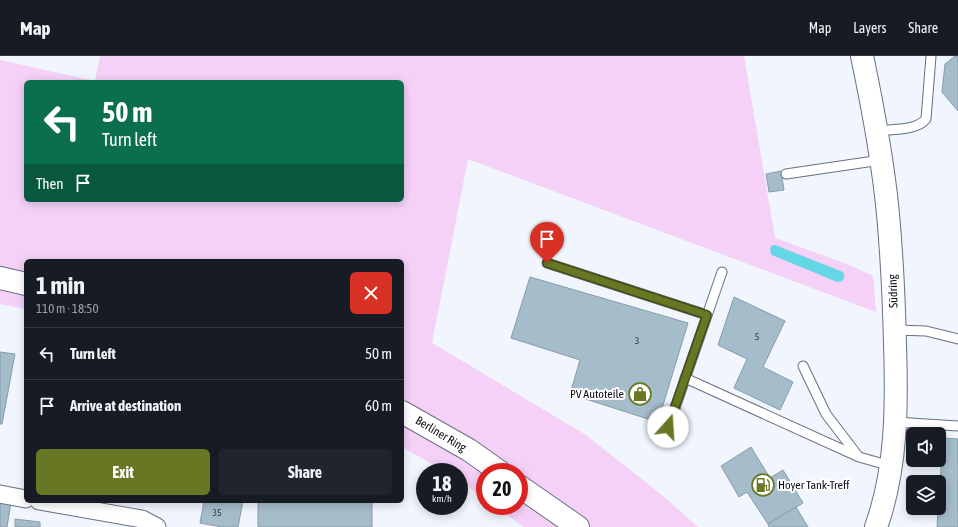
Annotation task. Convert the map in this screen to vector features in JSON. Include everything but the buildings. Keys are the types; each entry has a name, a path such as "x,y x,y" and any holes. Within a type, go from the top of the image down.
{"main road":[{"name":"Südring","path":"862,56 881,160 892,260 895,330 896,377 891,466 887,489 876,527"},
{"path":"0,278 24,284"},
{"name":"Berliner Ring","path":"404,413 469,450 487,463"},
{"path":"528,492 578,527"}],"street":[{"path":"0,494 24,499"},
{"path":"50,503 142,520 157,527"}],"lane":[{"path":"876,131 912,127 923,123 926,119 931,56"},
{"path":"786,174 881,160"},
{"path":"547,263 707,315"},
{"path":"664,440 722,272"},
{"path":"895,330 926,331 958,339"},
{"path":"803,366 826,414 859,457"},
{"path":"685,378 859,457 891,466"},
{"path":"894,422 958,426"}],"shaded area":[{"path":"100,56 744,56 775,238 847,264 873,276 876,312 468,159 432,343 586,435 663,496 698,527 524,527 507,515 528,515 528,463 476,463 476,492 468,487 468,463 430,463 404,448 404,259 24,259 24,309 0,304 0,60 90,80 24,80 24,202 404,202 404,80 95,80"}],"water":[{"path":"775,245 843,272 844,279 837,282 772,255 770,251 771,246"}],"place":[{"name":"PV Autoteile","path":"640,394"},
{"name":"Hoyer Tank-Treff","path":"763,485"}],"route":[{"path":"547,263 707,315 668,427"}]}
